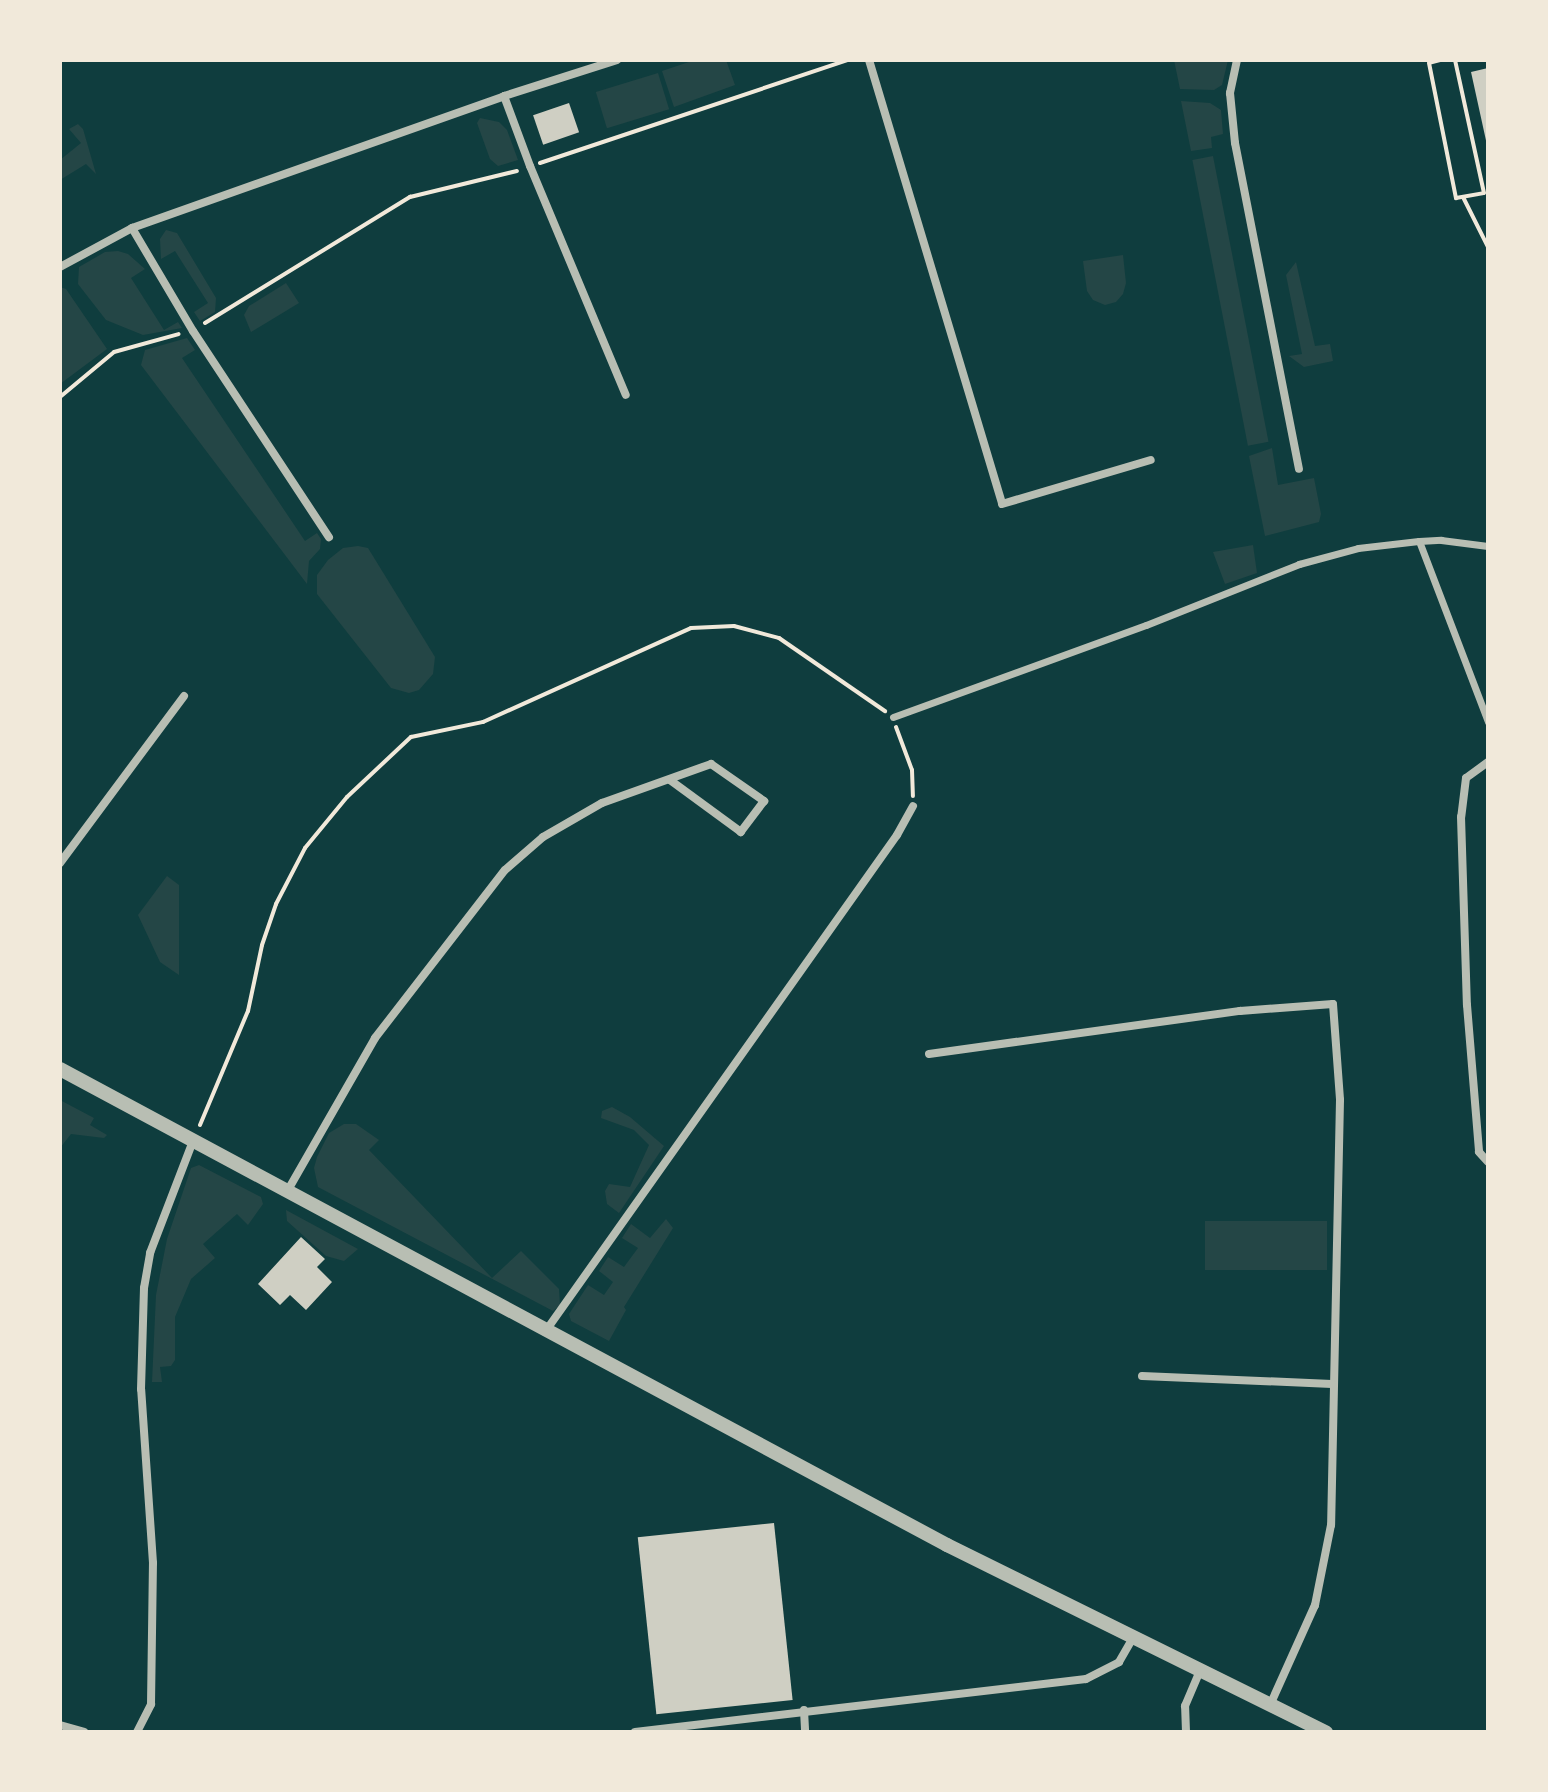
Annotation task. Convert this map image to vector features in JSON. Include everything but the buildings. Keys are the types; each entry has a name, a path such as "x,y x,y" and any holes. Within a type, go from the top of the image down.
{"street":[{"path":"60,267 132,228 504,96 617,60"},
{"path":"869,60 1002,504 1151,460"},
{"path":"1237,60 1230,93 1235,143 1299,469"},
{"path":"504,96 626,395"},
{"path":"132,228 193,331 329,537"},
{"path":"893,717 1146,625 1299,564 1358,548 1419,541 1441,540 1488,546"},
{"path":"1419,541 1488,722"},
{"path":"60,863 184,696"},
{"path":"1488,762 1466,778 1461,817 1467,1005 1479,1152 1488,1162"},
{"path":"288,1190 375,1038 505,870 543,837 602,803 711,764 764,801 741,832 670,780"},
{"path":"545,1332 897,835 913,806"},
{"path":"929,1054 1240,1011 1333,1004 1340,1100 1331,1525 1315,1605 1270,1705"},
{"path":"60,1069 545,1332 947,1545 1326,1732"},
{"path":"137,1732 151,1704 153,1563 141,1389 144,1288 150,1253 193,1141"},
{"path":"1142,1376 1332,1384"},
{"path":"635,1732 1086,1679 1119,1662 1133,1638"},
{"path":"1186,1732 1185,1706 1200,1670"},
{"path":"804,1710 805,1732"},
{"path":"60,1725 84,1732"}],"path":[{"path":"60,397 114,352 193,331 410,197 530,166 847,60"},
{"path":"1440,60 1429,63 1456,198 1484,193 1455,60"},
{"path":"1463,197 1488,247"},
{"path":"193,1141 248,1011 262,945 276,904 305,848 347,797 411,737 483,722 691,628 734,626 779,638 893,717 912,770 913,806"}],"shaded area":[{"path":"695,60 726,60 735,85 674,107 662,71"},
{"path":"1174,60 1228,60 1222,85 1214,90 1180,89"},
{"path":"658,73 669,109 607,128 596,92"},
{"path":"1181,101 1210,103 1221,110 1223,134 1211,137 1212,148 1191,151"},
{"path":"480,118 499,122 507,130 518,160 498,166 490,159 477,123"},
{"path":"78,124 83,129 96,174 86,164 60,180 60,160 81,143 69,129"},
{"path":"1213,156 1269,442 1248,446 1192,160"},
{"path":"166,230 177,233 216,298 215,312 200,321 194,312 208,303 175,251 161,259 160,239"},
{"path":"105,252 128,254 145,269 131,278 164,330 178,322 182,328 143,335 106,320 78,284 79,267"},
{"path":"1123,255 1126,283 1123,294 1116,302 1105,305 1093,300 1087,291 1083,261"},
{"path":"1296,262 1315,346 1330,344 1333,361 1304,367 1289,356 1302,354 1286,275"},
{"path":"286,283 299,303 251,332 244,315 249,306"},
{"path":"60,287 66,289 107,349 60,384"},
{"path":"187,338 195,350 182,358 305,541 317,533 321,539 320,549 309,561 307,584 141,365 145,350"},
{"path":"1272,448 1278,485 1314,478 1321,514 1319,522 1265,536 1249,456"},
{"path":"1253,545 1257,573 1225,584 1213,552"},
{"path":"343,548 368,548 435,657 433,674 419,690 409,693 391,688 317,594 317,575 328,560"},
{"path":"167,876 179,885 179,975 160,962 138,915"},
{"path":"60,1100 94,1118 90,1125 107,1135 104,1138 71,1134 60,1148"},
{"path":"612,1107 630,1117 664,1146 619,1213 607,1204 605,1191 609,1184 630,1187 649,1145 634,1130 601,1118 602,1111"},
{"path":"344,1124 356,1124 379,1140 369,1150 492,1278 521,1251 559,1289 560,1305 553,1311 318,1187 314,1168 317,1157 329,1133"},
{"path":"199,1165 261,1197 263,1204 248,1225 237,1214 203,1244 215,1258 191,1279 175,1317 175,1360 171,1366 160,1367 162,1382 152,1382 156,1295 167,1239 191,1168"},
{"path":"286,1210 358,1249 344,1261 326,1256 287,1221"},
{"path":"666,1219 673,1228 624,1307 626,1310 609,1341 571,1321 569,1314 588,1285 604,1295 613,1282 599,1271 608,1257 624,1267 638,1248 622,1238 631,1224 650,1238"},
{"path":"1205,1221 1327,1221 1327,1270 1205,1270"}]}
